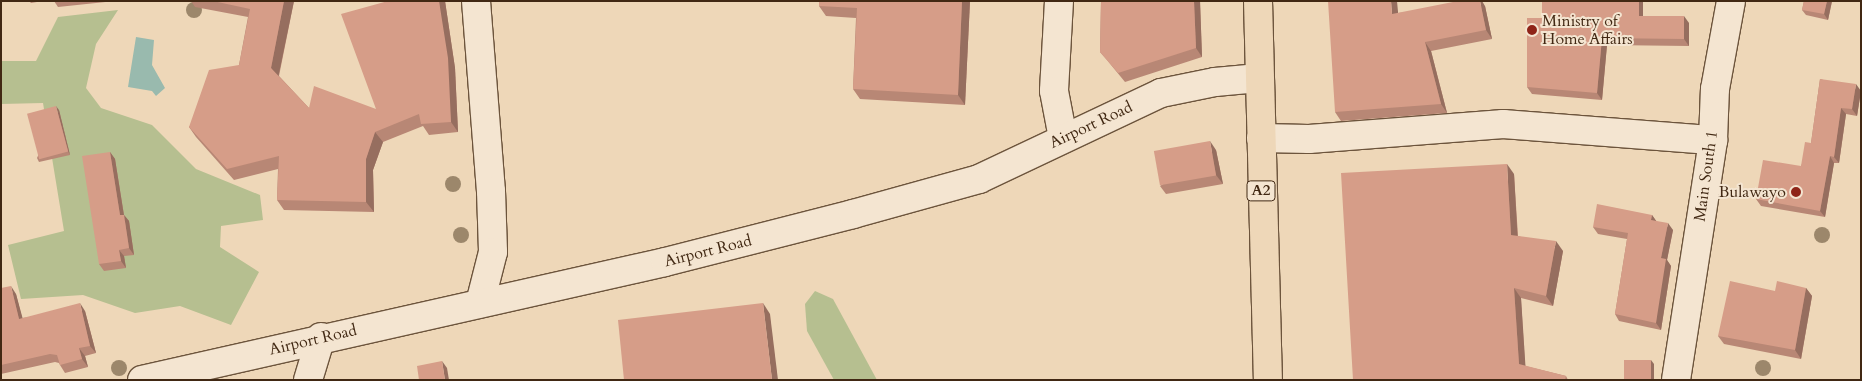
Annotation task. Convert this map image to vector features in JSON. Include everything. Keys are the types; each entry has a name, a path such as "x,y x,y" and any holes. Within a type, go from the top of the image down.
{"main road":[{"name":"A2","path":"1258,1 1268,380"}],"street":[{"path":"476,1 492,235 492,252 480,303"},
{"path":"1059,1 1054,91 1063,138"},
{"name":"Main South 1","path":"1676,380 1713,140 1715,89 1732,1"},
{"name":"Airport Road","path":"142,380 321,338 665,262 979,179 1161,93 1215,82 1259,78"},
{"path":"1261,138 1308,138 1503,124 1713,140"},
{"path":"308,380 321,338"}],"green space":[{"path":"118,10 96,44 86,88 101,108 152,125 196,169 260,195 263,220 221,226 220,247 259,272 231,325 180,306 135,313 83,295 21,299 8,245 64,231 43,103 1,104 1,61 36,61 58,17"},
{"path":"815,291 833,299 877,380 834,380 807,331 805,304"}],"water":[{"path":"136,37 154,40 152,65 165,88 156,96 152,91 128,87"}],"building":[{"path":"213,1 284,1 271,68 309,108 314,86 376,109 341,14 388,1 439,1 448,58 451,122 421,124 419,114 375,132 366,159 366,202 277,200 279,156 227,169 189,127 209,70 239,65 250,9"},
{"path":"819,1 962,1 958,95 853,89 857,8 819,6"},
{"path":"1101,1 1194,1 1196,48 1118,73 1100,52"},
{"path":"1328,1 1391,1 1392,14 1458,1 1480,1 1486,30 1425,42 1441,104 1335,112"},
{"path":"1542,1 1639,1 1639,16 1684,16 1684,39 1602,38 1597,93 1527,87 1527,18 1542,18"},
{"path":"1804,1 1827,1 1824,14 1802,10"},
{"path":"1820,79 1856,84 1852,109 1841,108 1834,157 1830,156 1820,211 1756,199 1763,160 1801,166 1805,142 1811,143"},
{"path":"56,106 68,151 39,159 27,114"},
{"path":"1210,141 1216,175 1160,185 1154,151"},
{"path":"110,152 120,215 124,215 129,248 119,250 121,261 99,264 82,156"},
{"path":"1507,164 1511,235 1556,241 1546,296 1514,288 1519,364 1566,376 1565,380 1353,380 1341,173"},
{"path":"1597,204 1652,215 1651,220 1668,223 1661,258 1666,259 1656,323 1615,314 1628,233 1593,227"},
{"path":"1730,281 1775,291 1777,281 1806,288 1795,350 1718,336"},
{"path":"11,286 19,319 80,303 90,346 79,348 82,359 60,365 57,355 50,354 1,365 1,288"},
{"path":"763,303 772,380 624,380 618,320"},
{"path":"1624,360 1651,360 1651,380 1624,380"},
{"path":"442,361 445,380 419,380 417,366"}],"place":[{"name":"Ministry of Home Affairs","path":"1532,30"},
{"name":"Bulawayo","path":"1796,192"}]}
